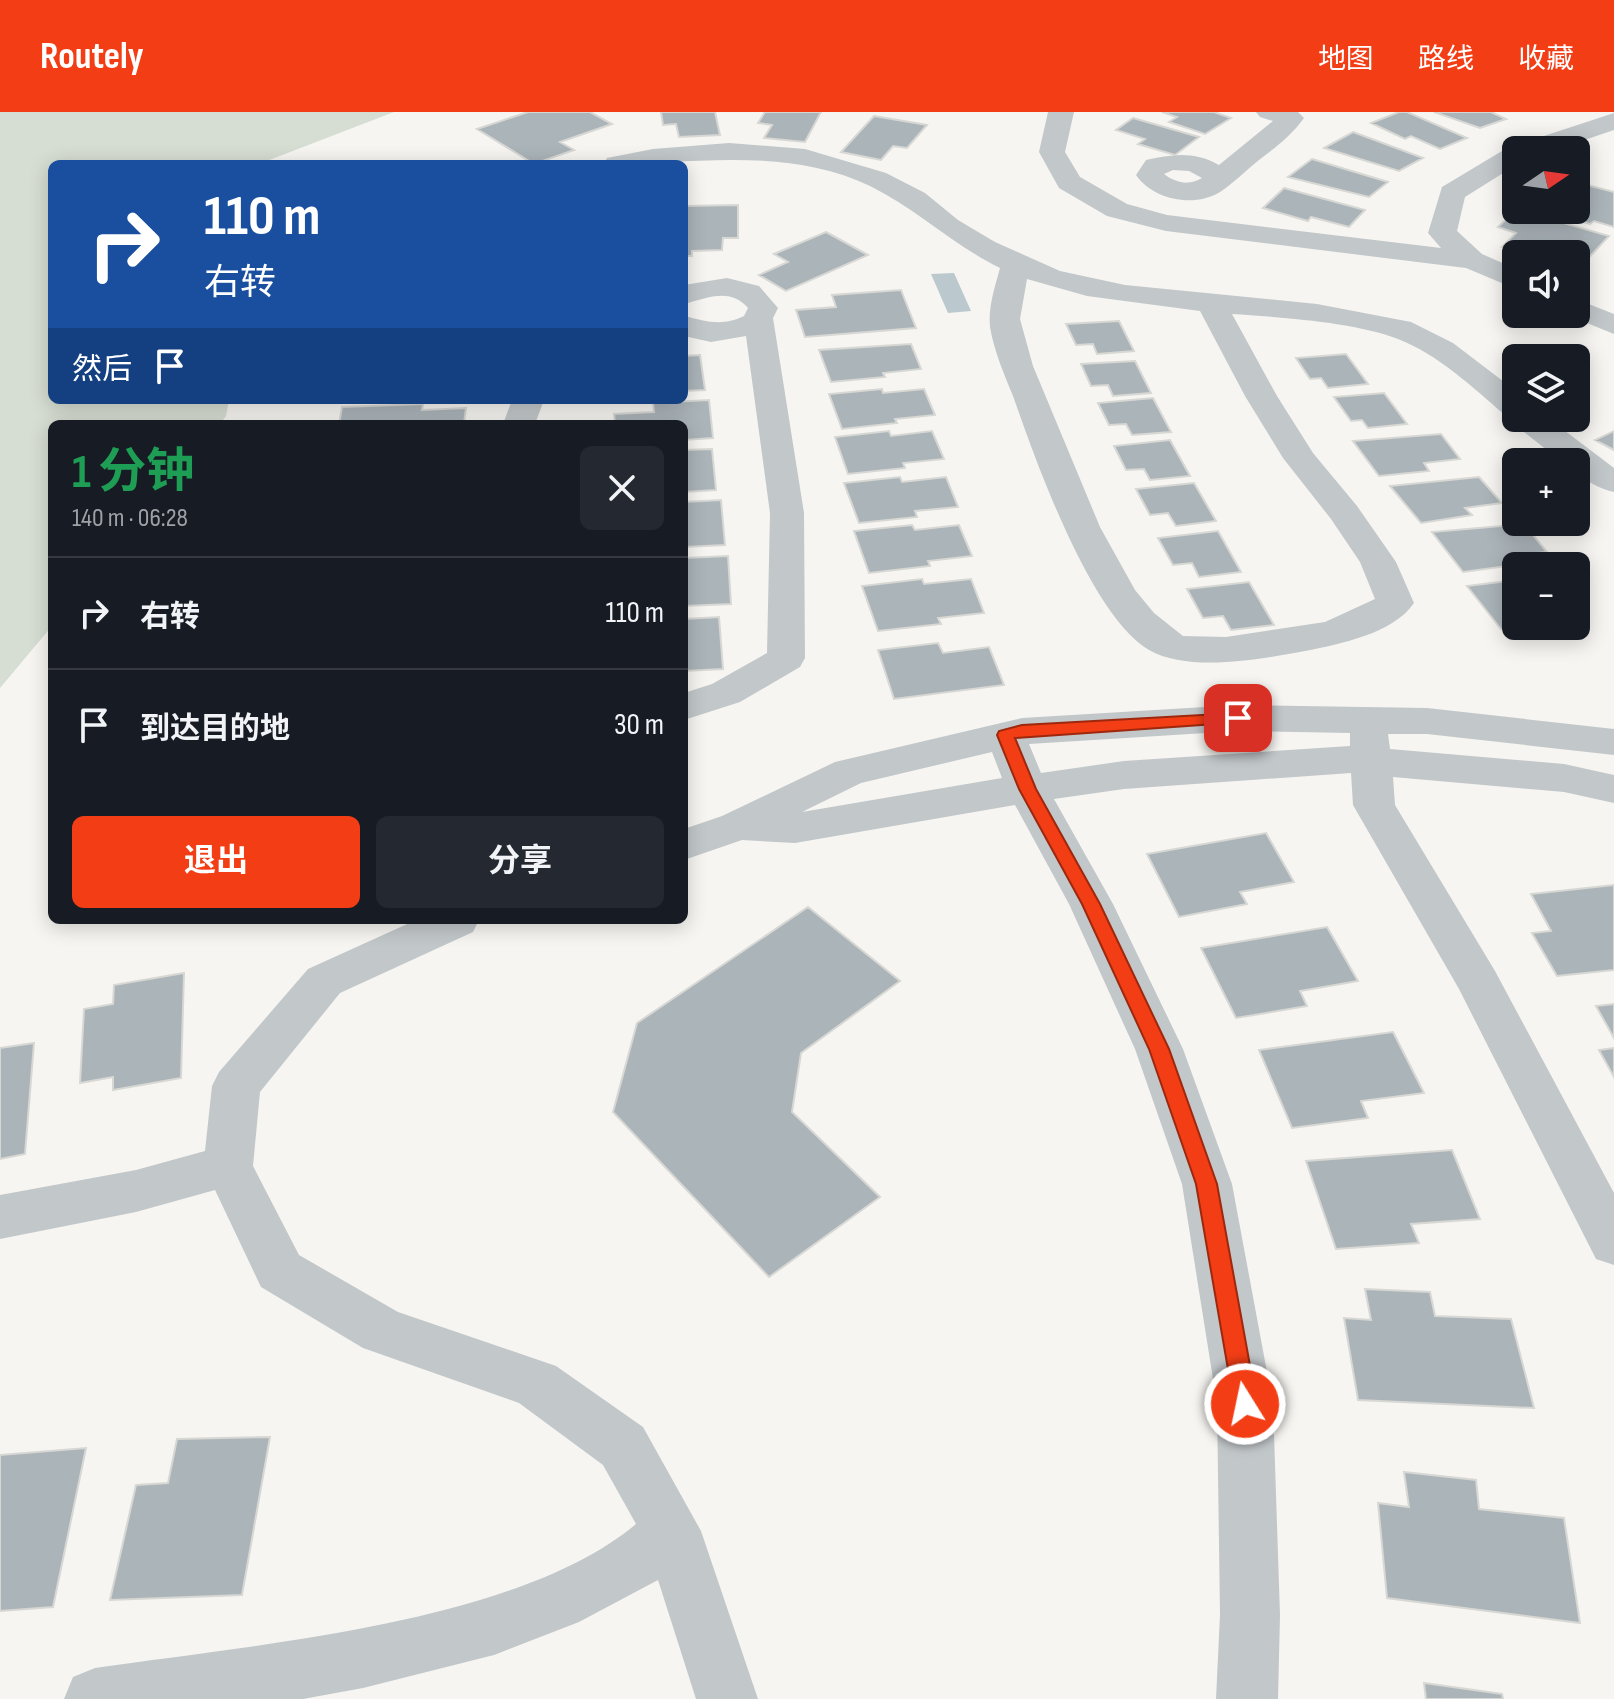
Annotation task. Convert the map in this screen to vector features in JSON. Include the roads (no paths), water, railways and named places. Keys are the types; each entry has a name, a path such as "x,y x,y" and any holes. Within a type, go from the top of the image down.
{"street":[{"path":"1061,112 1052,152 1069,182 1117,210 1166,223 1472,260"},
{"path":"1211,173 1249,156 1288,114"},
{"path":"1570,136 1614,121"},
{"path":"643,160 700,151 754,151 816,160 864,174 912,196 949,226 1015,265 1053,278 1121,293 1327,314 1412,333 1463,362 1502,396"},
{"path":"1502,163 1452,193 1442,233 1472,260 1502,274"},
{"path":"1015,265 1005,319 1016,363 1055,467 1084,530 1126,603 1164,643 1194,650 1294,643 1353,626 1395,603 1378,562 1284,433 1211,303"},
{"path":"688,294 713,287 741,289 760,300 763,308 759,319 787,513 786,658 726,693 688,706"},
{"path":"1590,314 1614,325"},
{"path":"716,333 745,328 759,319"},
{"path":"688,326 742,340 765,361"},
{"path":"1545,432 1614,482"},
{"path":"688,844 737,826 849,772 1022,731 1238,718 1614,789"},
{"path":"737,826 795,828 1124,775 1346,759 1370,741 1427,721 1614,742"},
{"path":"1005,735 1027,789 1091,904 1159,1049 1207,1184 1245,1404 1250,1615 1247,1699"},
{"path":"1370,741 1374,805 1479,983 1614,1243"},
{"path":"448,924 324,981 236,1086 228,1166 280,1271 382,1331 537,1384 623,1446 672,1531 727,1699"},
{"path":"0,1217 136,1191 228,1166"},
{"path":"95,1699 422,1647 544,1608 622,1571 672,1531"}]}
